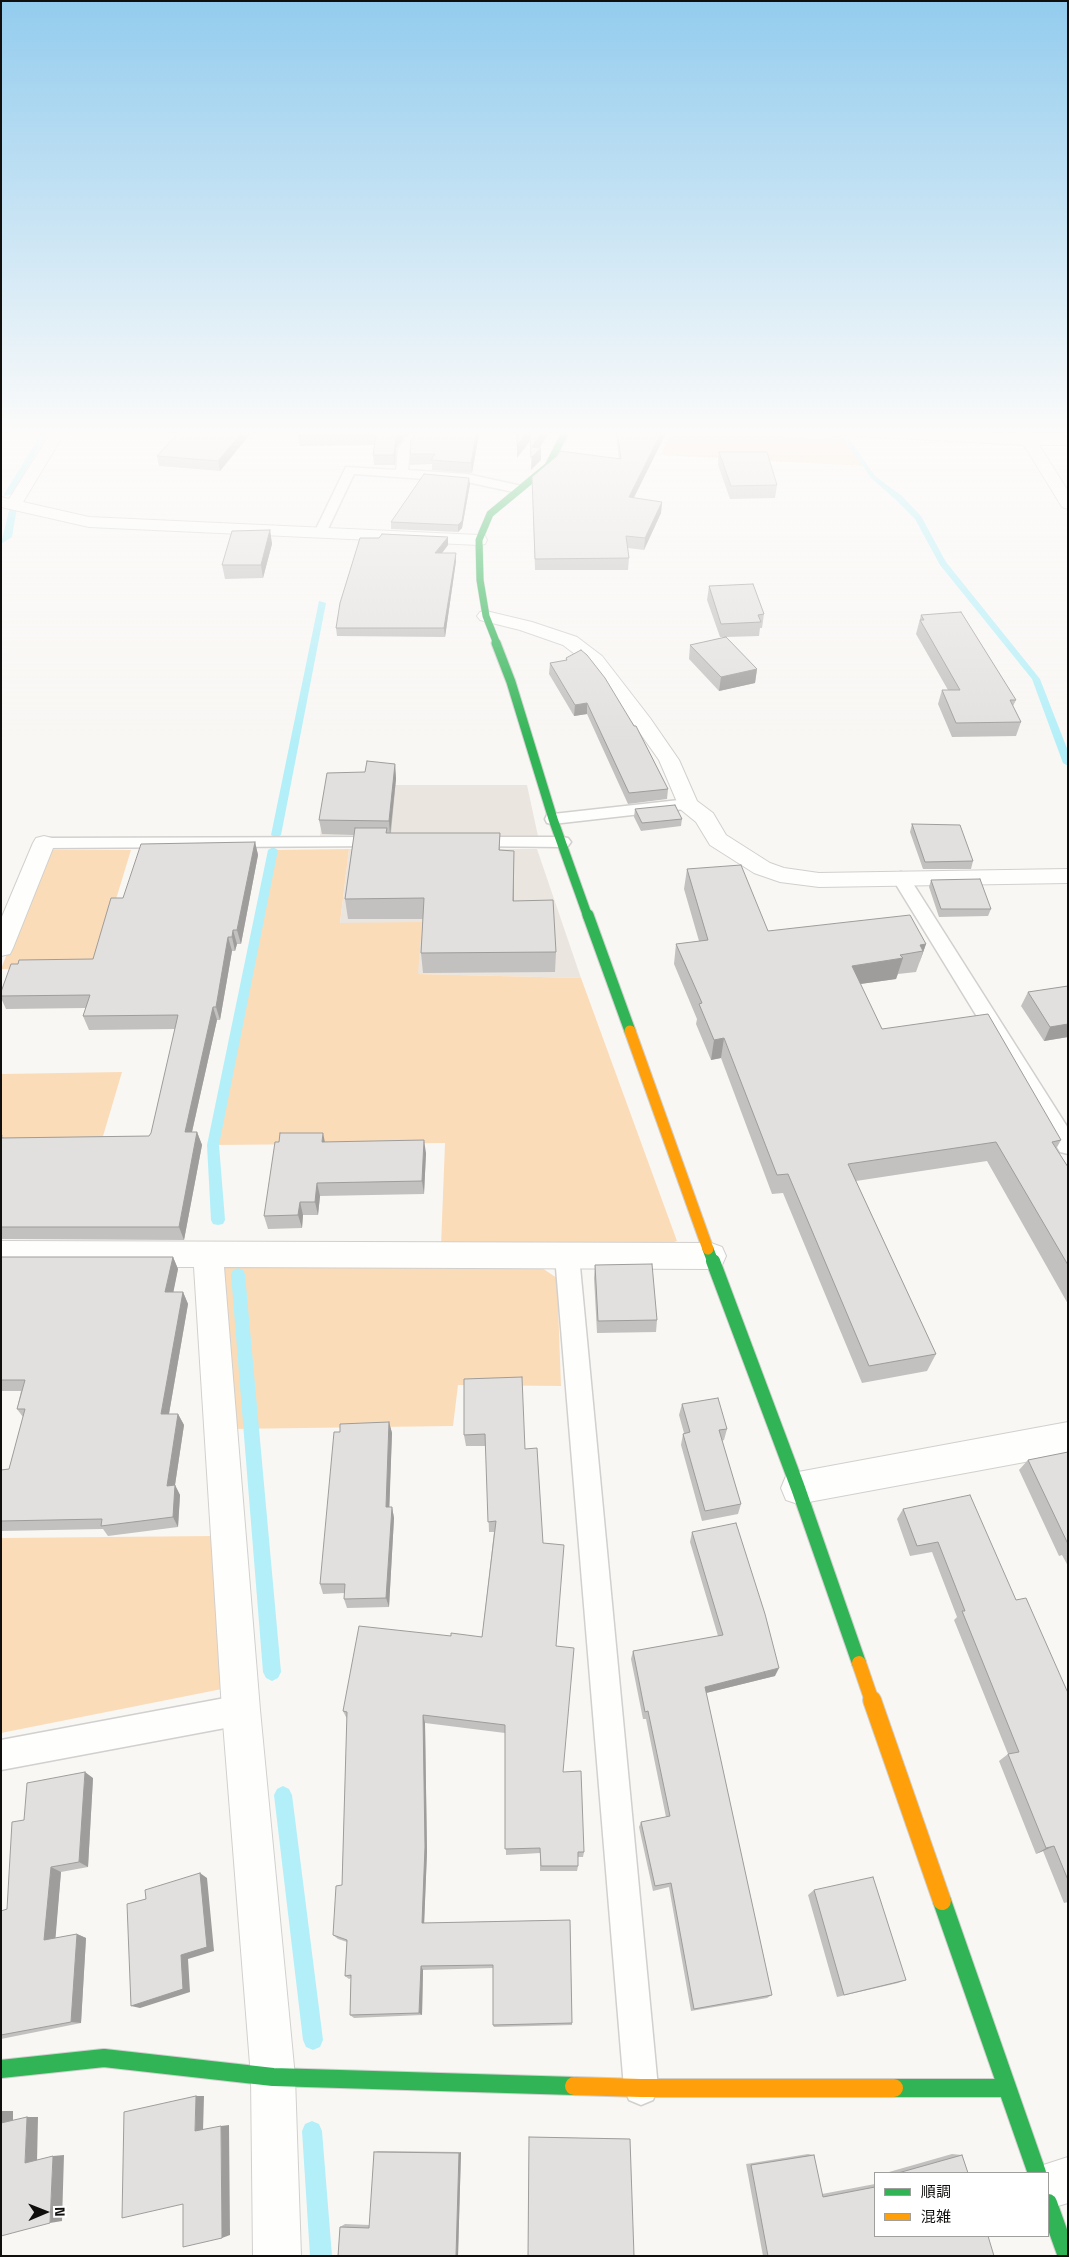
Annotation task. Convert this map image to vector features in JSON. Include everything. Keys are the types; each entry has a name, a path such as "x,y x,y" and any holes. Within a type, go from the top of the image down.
{"street":[{"path":"350,534 480,540"},
{"path":"482,534 480,540 480,580 486,616 511,682 553,819 711,1256 798,1488 1037,2172"},
{"path":"486,616 526,626 570,641 594,660 643,722 669,760 688,804 705,818 718,840 744,859 780,875 819,880 1068,876"},
{"path":"1,948 44,844"},
{"path":"1,1254 711,1256"},
{"path":"208,1255 241,1710 273,2077 277,2256"},
{"path":"798,1488 1068,1438"},
{"path":"1,2070 104,2058 273,2077 641,2088 1006,2088"},
{"path":"1049,2186 1068,2180"},
{"path":"1049,2206 1067,2256"}],"lane":[{"path":"553,819 688,804"},
{"path":"44,844 402,842"},
{"path":"452,842 562,842"},
{"path":"901,878 1068,1146"},
{"path":"567,1256 641,2088"},
{"path":"1,1754 241,1710"}],"shaded area":[{"path":"325,785 527,785 538,836 320,837"},
{"path":"349,849 537,849 581,978 418,974 340,923"},
{"path":"349,849 340,923 422,922 418,974 581,978 677,1241 668,1244 441,1246 445,1143 213,1145 273,850"},
{"path":"48,850 131,850 95,968 1,969"},
{"path":"122,1072 101,1143 1,1144 1,1074"},
{"path":"222,1264 542,1268 557,1278 561,1386 458,1385 453,1426 231,1429"},
{"path":"211,1536 222,1689 1,1733 1,1538"}],"building":[{"path":"231,534 269,534 261,565 222,565"},
{"path":"382,534 448,537 435,553 456,553 444,628 336,628 340,603 360,538 379,538"},
{"path":"534,534 647,534 645,538 626,536 629,558 535,559"},
{"path":"753,584 764,614 758,615 761,622 721,624 709,586"},
{"path":"961,612 1016,700 1010,700 1021,722 956,723 942,690 960,690 920,620 924,620 921,615"},
{"path":"726,637 757,669 721,677 690,645"},
{"path":"581,650 605,678 634,726 636,726 668,789 629,793 587,703 575,705 550,663 567,660 566,658"},
{"path":"367,761 395,764 389,821 319,820 327,773 365,772"},
{"path":"675,805 682,819 642,823 635,809"},
{"path":"912,824 960,825 973,861 925,862"},
{"path":"355,828 387,828 386,833 500,833 499,850 514,851 513,901 553,900 556,952 421,953 424,898 345,899"},
{"path":"255,842 237,930 233,930 232,937 228,937 216,1007 213,1007 185,1132 197,1132 179,1227 1,1227 1,1138 149,1136 178,1015 83,1016 90,995 1,996 11,964 18,964 19,960 93,959 111,898 123,898 141,844"},
{"path":"741,865 768,931 910,915 926,944 920,945 923,951 900,955 903,958 852,966 882,1029 988,1014 1061,1140 1052,1142 1068,1167 1068,1265 996,1142 848,1164 936,1354 869,1366 788,1174 777,1175 724,1038 714,1040 699,1004 702,1003 676,944 708,940 687,869"},
{"path":"980,879 991,909 941,909 931,880"},
{"path":"1068,986 1068,1024 1050,1027 1028,992"},
{"path":"280,1133 323,1133 322,1142 424,1140 422,1181 317,1183 315,1202 300,1202 298,1215 264,1216 275,1142 279,1142"},
{"path":"1,1257 173,1257 165,1292 183,1292 161,1414 178,1414 167,1486 175,1485 173,1517 101,1526 102,1519 1,1521 1,1470 9,1469 25,1409 17,1409 25,1380 1,1380"},
{"path":"652,1264 657,1320 598,1321 595,1265"},
{"path":"522,1377 525,1449 537,1448 543,1543 564,1545 556,1646 574,1648 563,1772 581,1771 584,1852 578,1852 578,1866 541,1866 540,1848 505,1849 505,1725 423,1715 425,1847 422,1923 570,1920 572,2023 493,2025 493,1965 421,1966 419,2013 350,2015 351,1975 345,1976 347,1940 333,1935 336,1886 342,1885 347,1712 343,1711 359,1626 451,1636 451,1633 482,1637 496,1521 488,1522 485,1434 464,1435 464,1379"},
{"path":"718,1398 727,1429 719,1430 741,1504 705,1511 683,1434 690,1432 682,1404"},
{"path":"389,1422 386,1507 392,1507 386,1598 344,1599 345,1584 320,1584 334,1432 340,1432 340,1424"},
{"path":"1068,1452 1068,1544 1028,1460"},
{"path":"970,1495 1016,1600 1026,1598 1068,1693 1068,1880 1054,1846 1046,1848 1008,1754 1019,1752 962,1611 965,1611 938,1542 917,1546 903,1509"},
{"path":"736,1523 765,1614 779,1668 705,1687 772,1995 694,2009 671,1883 655,1886 641,1822 670,1816 648,1711 645,1712 633,1651 723,1635 692,1532"},
{"path":"85,1772 79,1862 51,1867 44,1940 77,1934 71,2022 1,2035 1,1911 7,1909 12,1822 24,1820 27,1783"},
{"path":"200,1873 207,1947 181,1955 183,1989 131,2006 127,1904 146,1899 145,1890"},
{"path":"873,1877 906,1980 844,1995 814,1890"},
{"path":"196,2096 195,2131 221,2126 222,2238 183,2247 183,2204 122,2218 124,2112"},
{"path":"27,2117 25,2163 53,2156 50,2223 1,2236 1,2123"},
{"path":"529,2137 630,2139 634,2256 528,2256"},
{"path":"374,2152 459,2153 456,2256 338,2256 340,2227 369,2228"},
{"path":"814,2155 823,2197 874,2187 874,2237 988,2237 994,2256 768,2256 751,2165"},
{"path":"962,2155 968,2172 902,2172"}],"waterway":[{"path":"1,542 8,537 8,534"},
{"path":"927,534 943,563 1036,679 1068,763"},
{"path":"276,835 322,603"},
{"path":"218,1220 213,1145 273,850"},
{"path":"238,1274 272,1672"},
{"path":"283,1795 313,2040"},
{"path":"312,2131 321,2256"}],"traffic: fast":[{"path":"481,534 479,540 480,580 486,616 511,682 553,819 630,1031"},
{"path":"708,1249 798,1488 859,1663"},
{"path":"942,1901 1037,2172"},
{"path":"1,2069 104,2058 273,2077 574,2086"},
{"path":"894,2088 1007,2088"},
{"path":"1049,2206 1067,2256"}],"traffic: slow":[{"path":"630,1031 708,1249"},
{"path":"859,1663 942,1901"},
{"path":"574,2086 641,2088 894,2088"}]}
